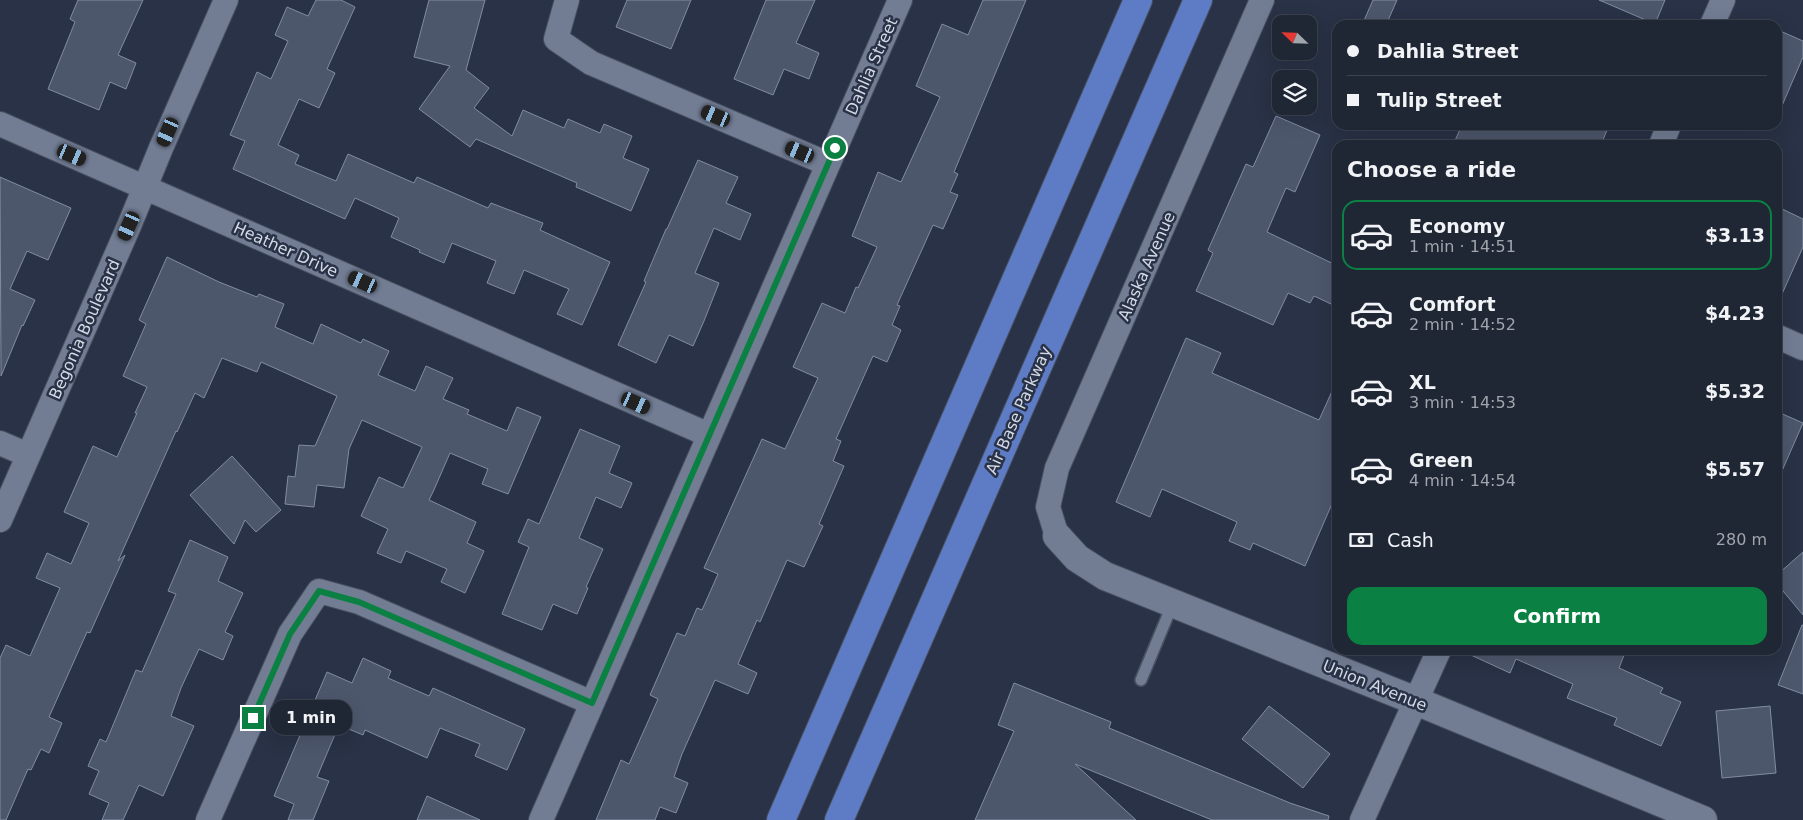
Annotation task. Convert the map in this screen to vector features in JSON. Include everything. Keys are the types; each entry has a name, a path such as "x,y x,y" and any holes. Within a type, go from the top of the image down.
{"main road":[{"path":"781,820 1138,0"},
{"name":"Air Base Parkway","path":"840,820 1198,0"}],"street":[{"name":"Begonia Boulevard","path":"0,520 226,0"},
{"path":"568,0 556,39 591,63 828,164"},
{"name":"Dahlia Street","path":"541,820 900,0"},
{"name":"Alaska Avenue","path":"1056,536 1048,507 1057,468 1262,0"},
{"path":"1714,20 1723,0"},
{"name":"Heather Drive","path":"0,124 709,434"},
{"path":"1782,339 1803,348"},
{"path":"0,443 28,455"},
{"name":"Union Avenue","path":"1056,536 1077,558 1105,576 1416,701 1702,820"},
{"path":"208,820 290,634 319,591 359,602 592,703"},
{"path":"1362,820 1437,655"}],"lane":[{"path":"1141,680 1173,603"}],"building":[{"path":"78,0 143,0 118,55 136,63 126,89 110,82 99,110 48,89 75,22 70,19"},
{"path":"316,0 341,0 355,7 327,69 335,73 319,108 299,99 278,145 299,155 295,164 336,181 348,154 414,183 417,177 488,208 491,203 543,223 540,230 610,262 582,325 557,314 569,289 524,270 514,294 487,283 496,261 452,243 444,263 419,252 420,250 391,237 399,218 355,198 345,219 233,169 245,141 230,135 257,72 271,79 288,41 275,35 287,7 308,16"},
{"path":"429,0 485,0 466,70 489,88 474,108 512,136 523,110 564,128 568,119 600,133 604,124 632,136 623,158 649,169 631,211 576,187 577,183 476,139 470,147 419,109 450,66 414,57"},
{"path":"627,0 691,0 671,49 616,27"},
{"path":"766,0 815,0 796,43 819,53 809,79 784,69 773,95 734,79"},
{"path":"983,0 1026,0 954,172 958,174 950,192 958,195 943,229 933,225 897,305 900,306 892,325 901,330 887,362 873,356 836,439 841,441 833,461 844,466 819,524 823,526 804,567 787,560 760,622 757,620 738,664 757,673 748,694 715,680 682,754 674,777 688,783 676,813 660,807 655,820 596,820 621,760 629,764 658,699 650,695 677,633 685,636 697,608 702,610 718,574 704,568 762,439 785,449 818,378 793,367 822,303 845,313 877,247 852,236 878,172 901,182 940,97 916,86 942,24 968,35"},
{"path":"1373,0 1397,0 1388,20 1364,20"},
{"path":"1599,0 1665,0 1657,20 1646,20"},
{"path":"1782,32 1803,41 1803,57 1782,106"},
{"path":"1276,116 1320,135 1295,192 1286,188 1267,232 1332,263 1332,302 1331,304 1314,296 1310,303 1288,293 1273,325 1196,291 1213,253 1208,250 1246,164 1253,167"},
{"path":"1460,130 1607,130 1603,140 1455,140"},
{"path":"698,160 738,177 726,203 751,214 740,240 714,228 695,273 719,283 704,321 693,346 669,335 656,363 618,345 646,282 644,281 666,229"},
{"path":"0,177 71,208 48,260 27,251 10,289 35,300 22,325 1,376"},
{"path":"1782,209 1803,219 1803,247 1782,294"},
{"path":"167,257 219,282 257,297 259,294 284,304 275,327 313,344 321,324 361,343 363,339 389,351 378,375 415,391 426,366 453,378 443,399 469,410 467,414 507,431 517,407 541,417 508,494 482,484 488,469 450,453 429,500 476,522 467,543 484,551 465,593 441,582 447,569 406,551 401,563 377,553 388,529 361,516 379,477 403,488 422,447 362,420 349,449 344,488 317,485 314,507 285,504 288,476 295,477 299,445 315,446 337,396 261,362 257,372 222,358 204,398 195,393 176,431 118,561 125,555 90,633 87,632 49,717 62,723 49,753 41,749 31,770 28,769 6,820 0,820 0,658 6,645 30,656 60,588 36,578 47,553 71,564 89,523 64,512 93,446 117,457 137,413 135,413 147,387 123,376 146,324 139,320"},
{"path":"1186,338 1221,353 1212,373 1319,420 1332,391 1332,504 1305,566 1253,543 1250,550 1229,541 1237,522 1162,489 1150,517 1116,502"},
{"path":"1782,414 1803,423 1782,471"},
{"path":"580,429 620,446 609,473 632,483 621,508 596,497 579,538 603,549 586,587 588,588 577,614 553,604 542,630 502,614 529,547 518,542 528,519 539,524"},
{"path":"232,456 281,510 256,532 245,520 234,544 190,495"},
{"path":"190,540 228,557 218,581 243,593 225,632 233,636 223,660 199,649 181,688 171,716 194,726 163,796 139,785 123,820 102,820 109,803 89,794 99,771 88,766 100,739 106,742 136,670 142,672 176,594 168,591"},
{"path":"1803,552 1803,615 1782,590 1782,570"},
{"path":"1803,625 1803,694 1778,685"},
{"path":"1471,655 1624,655 1619,668 1663,688 1660,693 1681,702 1661,746 1614,725 1617,718 1567,698 1573,684 1516,659 1510,673"},
{"path":"363,658 391,671 388,678 429,696 433,688 525,729 507,770 475,756 480,744 440,728 427,758 365,730 363,735 339,725 317,777 329,781 313,820 288,820 294,804 274,796 327,672 352,683"},
{"path":"1014,683 1111,722 1109,728 1290,803 1329,816 1328,820 1212,820 1075,764 1136,820 975,820 1014,731 998,725"},
{"path":"1269,706 1330,754 1303,788 1242,739"},
{"path":"1770,706 1776,773 1722,778 1716,711"},
{"path":"427,796 480,820 417,820"}],"route":[{"path":"253,718 290,634 319,591 359,602 592,703 835,148"}]}
